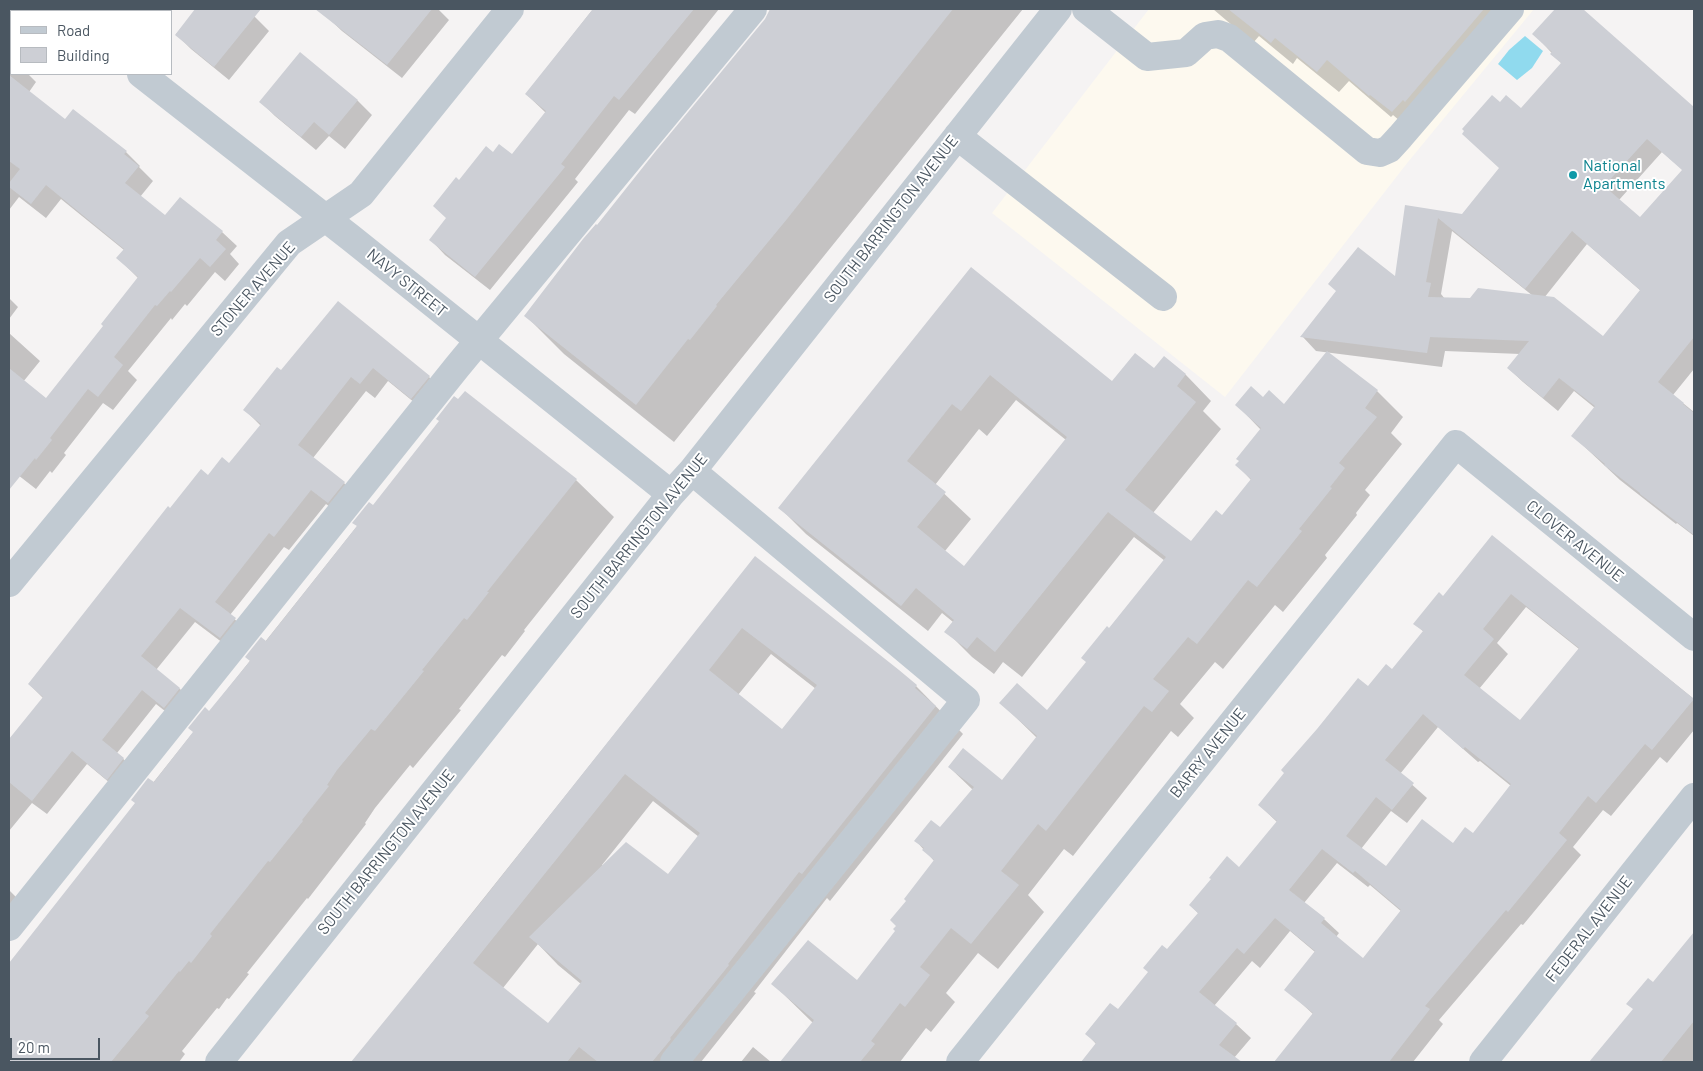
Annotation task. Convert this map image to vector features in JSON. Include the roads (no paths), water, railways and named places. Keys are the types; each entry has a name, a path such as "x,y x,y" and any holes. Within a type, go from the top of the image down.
{"street":[{"name":"STONER AVENUE","path":"13,570 289,243 361,194 510,9"},
{"path":"9,927 478,341 753,9"},
{"name":"SOUTH BARRINGTON AVENUE","path":"219,1062 671,494 692,471 1058,9"},
{"path":"1086,9 1146,57 1186,53 1205,36 1218,34 1229,38 1367,151 1380,153 1389,149 1510,9"},
{"name":"NAVY STREET","path":"142,75 326,218 671,494"},
{"path":"957,136 1163,296"},
{"name":"CLOVER AVENUE","path":"1456,444 1694,637"},
{"name":"BARRY AVENUE","path":"960,1062 1456,444"},
{"path":"674,1062 966,700 692,471"},
{"name":"FEDERAL AVENUE","path":"1483,1062 1694,797"}],"water":[{"path":"1525,36 1543,51 1532,68 1517,80 1498,64 1509,50"}],"place":[{"name":"National Apartments","path":"1573,175"}]}
